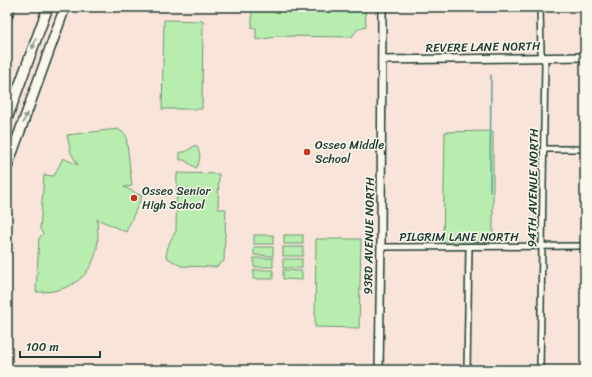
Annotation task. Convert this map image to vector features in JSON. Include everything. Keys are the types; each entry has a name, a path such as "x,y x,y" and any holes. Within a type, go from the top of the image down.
{"highway":[{"path":"7,119 48,7"},
{"path":"7,168 65,7"}],"street":[{"name":"93RD AVENUE NORTH","path":"379,370 382,7"},
{"name":"94TH AVENUE NORTH","path":"540,7 541,52 545,63 540,370"},
{"name":"REVERE LANE NORTH","path":"382,60 585,57"},
{"path":"544,149 585,149"},
{"name":"PILGRIM LANE NORTH","path":"381,247 585,246"},
{"path":"467,370 469,247"}],"green space":[{"path":"252,7 365,7 366,26 354,33 352,37 277,36 256,40 256,28 252,28"},
{"path":"164,20 203,21 202,109 162,109"},
{"path":"118,129 126,135 132,186 124,187 142,196 126,232 97,219 97,247 95,256 86,273 79,280 64,288 55,291 36,292 39,238 43,234 40,229 44,175 54,176 63,158 78,165 71,153 67,135"},
{"path":"493,131 493,242 443,242 445,132"},
{"path":"196,145 200,156 196,168 184,160 180,160 180,152 185,152"},
{"path":"177,173 219,174 218,209 226,209 224,261 216,267 181,266 166,257 169,244 176,231"},
{"path":"254,235 273,235 273,244 254,244"},
{"path":"284,235 303,235 303,244 284,244"},
{"path":"316,239 361,239 359,328 315,327"},
{"path":"254,247 273,247 273,256 254,255"},
{"path":"283,247 303,247 303,256 283,256"},
{"path":"254,258 273,258 273,267 254,267"},
{"path":"283,259 302,259 302,268 283,268"},
{"path":"254,270 273,270 273,279 253,279"},
{"path":"283,270 302,271 302,280 283,279"}],"waterway":[{"path":"490,192 491,75"}],"railway":[{"path":"7,29 15,7"}],"place":[{"name":"Osseo Middle School","path":"307,152"},
{"name":"Osseo Senior High School","path":"134,198"}]}
